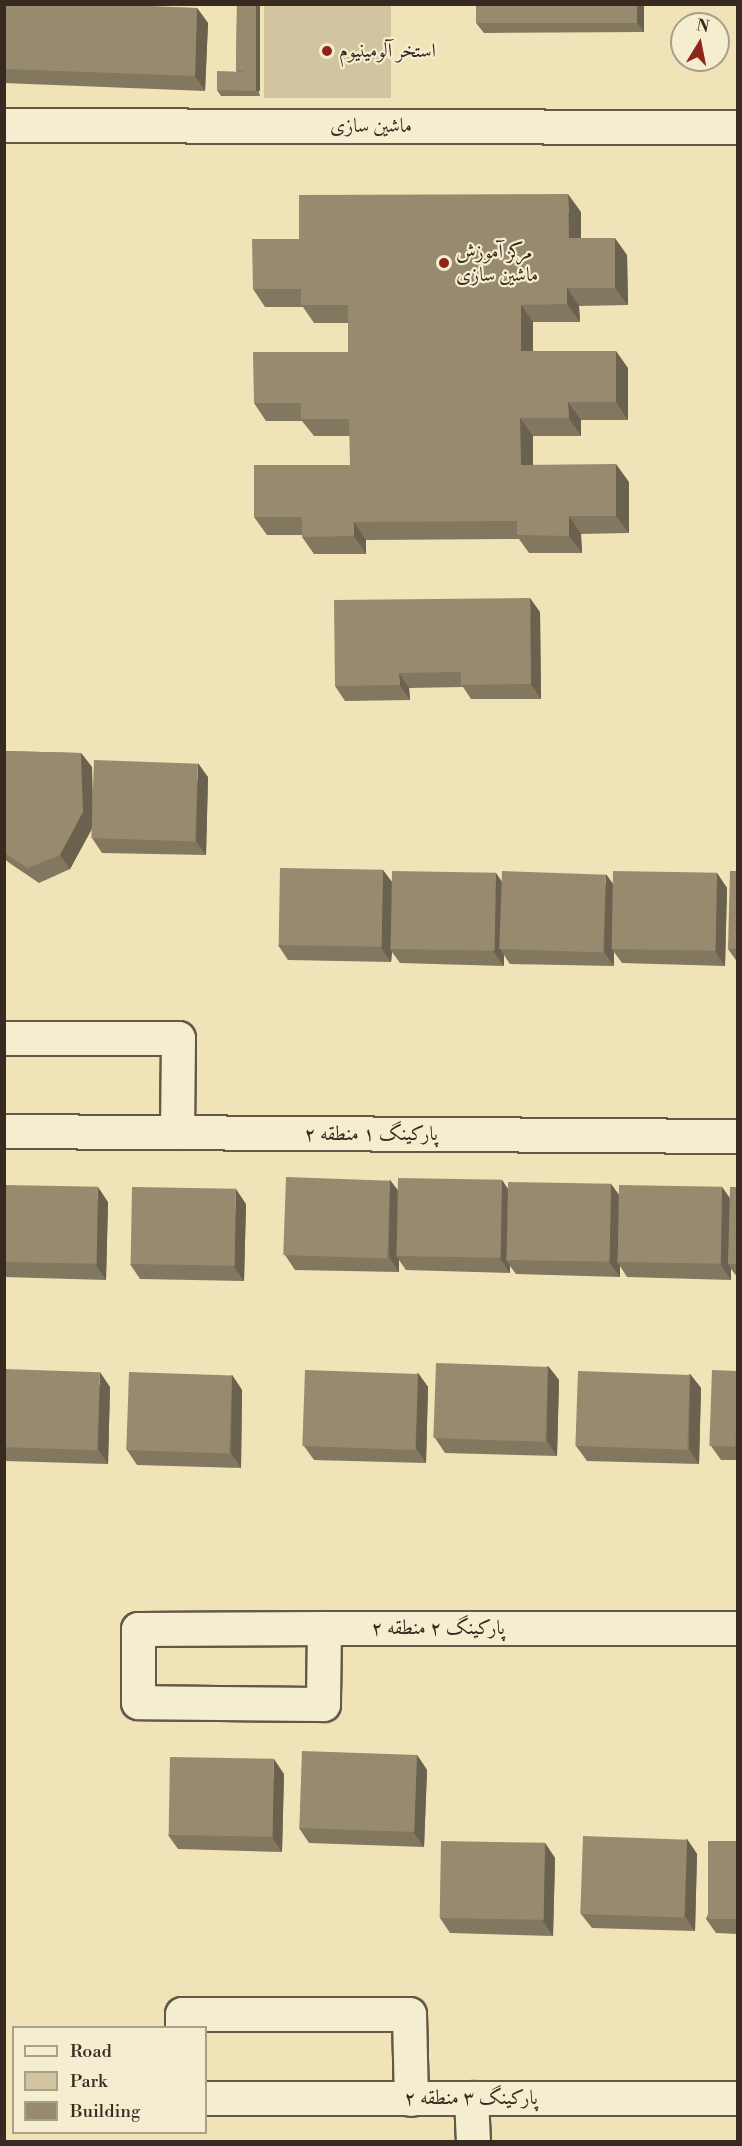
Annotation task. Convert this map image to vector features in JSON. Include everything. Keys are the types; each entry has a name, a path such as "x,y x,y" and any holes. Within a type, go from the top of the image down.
{"street":[{"name":"ماشین سازی","path":"4,125 738,127"},
{"path":"4,1038 178,1038 177,1132"},
{"name":"پارکینگ ۱ منطقه ۲","path":"4,1131 738,1136"},
{"name":"پارکینگ ۲ منطقه ۲","path":"324,1628 323,1704 138,1702 138,1629 324,1628 738,1629"},
{"path":"182,2026 182,2014 409,2014 411,2099"},
{"name":"پارکینگ ۳ منطقه ۲","path":"207,2098 738,2098"},
{"path":"471,2098 473,2142"}],"green space":[{"name":"استخر آلومینیوم","path":"264,5 391,5 391,98 264,98"}],"building":[{"path":"4,4 106,4 197,8 195,76 4,69"},
{"path":"237,4 256,4 256,91 217,90 217,71 245,72 236,70"},
{"path":"476,4 637,4 637,23 476,23"},
{"path":"568,194 569,238 615,238 615,288 567,288 567,304 521,305 521,351 616,351 616,402 568,402 569,418 520,418 521,465 616,464 616,516 569,516 569,536 517,535 517,521 354,522 354,536 302,537 302,517 254,517 254,465 350,465 349,419 301,419 301,403 254,403 253,352 348,352 348,305 301,305 301,289 253,289 252,239 299,239 299,195"},
{"path":"530,598 531,684 461,685 461,672 399,673 400,685 335,686 334,600"},
{"path":"4,751 81,753 83,812 60,855 28,868 4,853"},
{"path":"94,760 198,764 195,842 91,838"},
{"path":"280,868 383,870 382,947 279,945"},
{"path":"392,871 496,873 495,951 391,949"},
{"path":"502,871 606,875 603,953 499,949"},
{"path":"613,871 717,873 716,951 612,949"},
{"path":"730,871 738,871 738,949 728,949"},
{"path":"286,1177 390,1181 387,1259 283,1255"},
{"path":"398,1178 502,1180 501,1258 397,1256"},
{"path":"508,1182 611,1184 610,1262 507,1260"},
{"path":"4,1185 98,1187 97,1264 4,1262"},
{"path":"619,1185 722,1187 721,1264 618,1262"},
{"path":"132,1187 236,1189 235,1266 131,1264"},
{"path":"730,1187 738,1187 738,1264 728,1264"},
{"path":"436,1363 548,1367 545,1442 433,1438"},
{"path":"4,1369 100,1372 97,1450 4,1447"},
{"path":"305,1370 418,1374 415,1450 302,1446"},
{"path":"712,1370 738,1371 735,1447 709,1446"},
{"path":"578,1371 690,1375 687,1450 575,1446"},
{"path":"129,1372 232,1376 229,1454 126,1450"},
{"path":"302,1751 417,1755 414,1832 299,1828"},
{"path":"170,1757 274,1759 273,1837 169,1835"},
{"path":"583,1836 687,1840 684,1918 580,1914"},
{"path":"441,1841 545,1843 544,1920 440,1918"},
{"path":"708,1841 738,1841 738,1919 708,1919"}],"place":[{"name":"استخر آلومینیوم","path":"327,51"},
{"name":"مرکز آموزش ماشین سازی","path":"444,263"}]}
